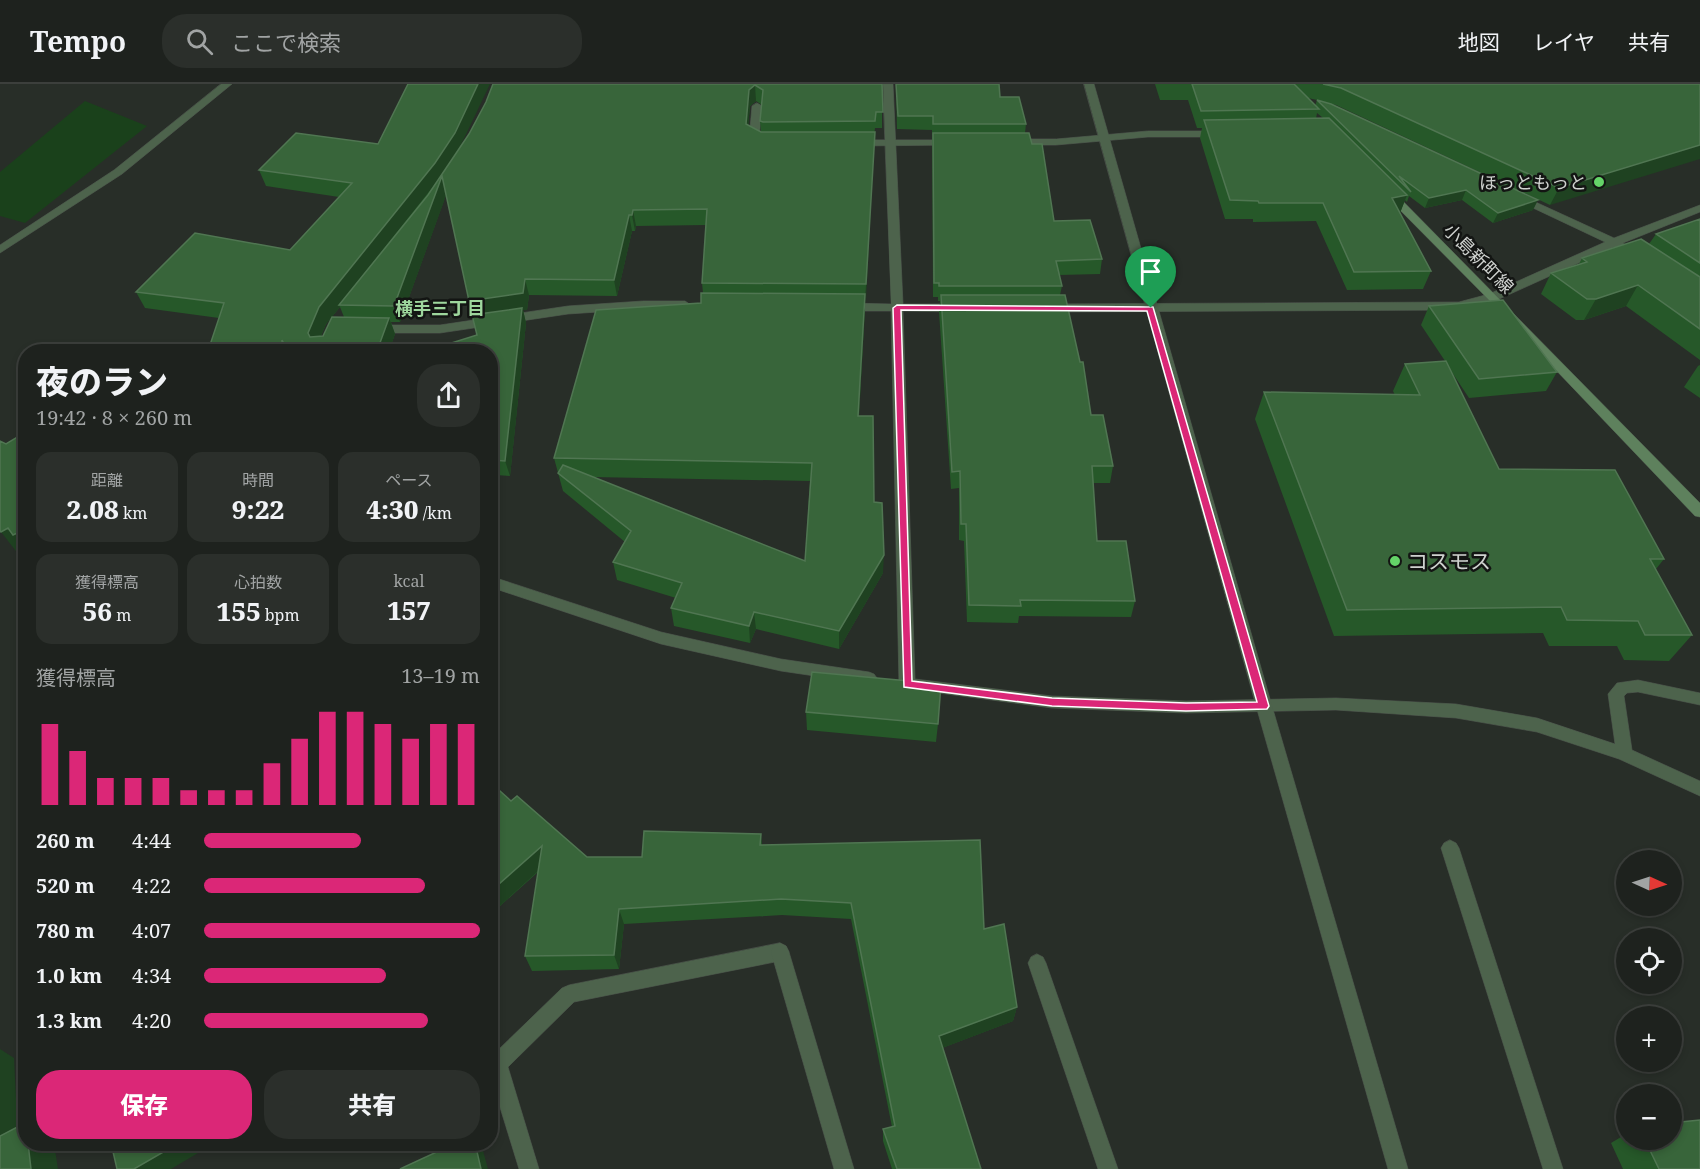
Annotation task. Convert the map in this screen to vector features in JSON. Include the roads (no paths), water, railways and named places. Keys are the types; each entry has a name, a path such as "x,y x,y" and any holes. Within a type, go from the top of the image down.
{"main road":[{"name":"小島新町線","path":"1377,181 1493,297 1700,512"}],"street":[{"path":"0,250 118,172 227,84"},
{"path":"888,84 897,308 896,683"},
{"path":"1089,84 1264,706 1398,1169"},
{"path":"757,106 754,140 774,143"},
{"path":"997,142 1056,142 1148,134 1228,134"},
{"path":"844,143 962,142"},
{"path":"1510,193 1615,242 1634,255"},
{"path":"1035,308 1459,306 1493,297 1615,242 1700,208"},
{"path":"356,328 440,329 568,310 643,305 701,306"},
{"path":"839,307 966,308"},
{"path":"498,584 661,638 781,665 896,683 1052,702 1186,707 1336,704 1456,711 1537,725 1624,754 1700,789"},
{"path":"1624,754 1616,694 1623,687 1638,686 1700,699"},
{"path":"1450,848 1553,1169"},
{"path":"498,1057 568,994 780,952 844,1169"},
{"path":"1037,963 1108,1169"},
{"path":"498,1073 529,1169"}],"place":[{"name":"ほっともっと","path":"1599,182"},
{"name":"コスモス","path":"1395,561"}],"district":[{"name":"横手三丁目","path":"440,308"}]}
